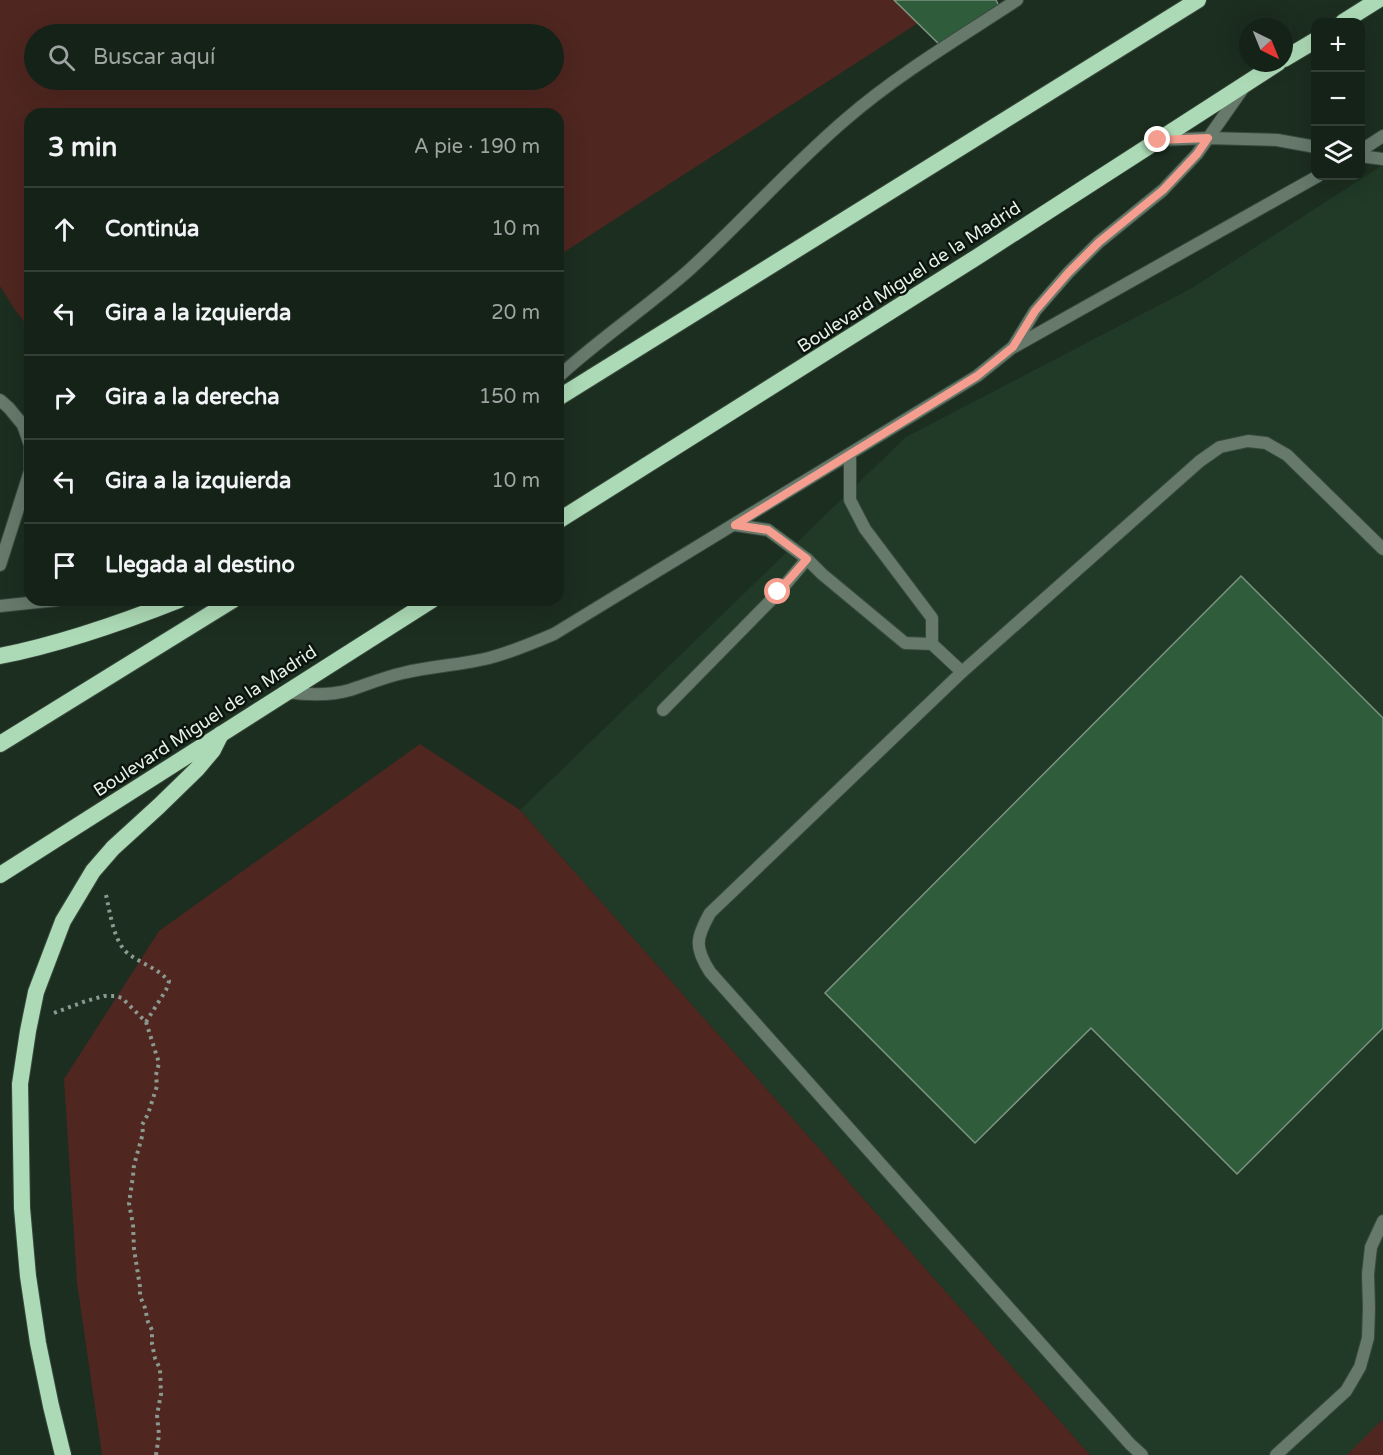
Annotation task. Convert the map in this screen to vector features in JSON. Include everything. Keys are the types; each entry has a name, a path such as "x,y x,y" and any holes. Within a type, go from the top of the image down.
{"highway":[{"path":"564,394 1198,0"},
{"path":"1349,18 1378,0"},
{"path":"1293,54 1311,43"},
{"name":"Boulevard Miguel de la Madrid","path":"564,517 938,282 1264,72"},
{"path":"0,656 95,632 163,606"},
{"path":"0,744 223,606"},
{"name":"Boulevard Miguel de la Madrid","path":"0,875 422,606"},
{"path":"63,1455 38,1343 28,1276 22,1208 20,1084 36,992 63,921 93,871 113,848 197,769 213,750 221,734"}],"street":[{"path":"564,372 688,270 846,119 901,77 1017,0"},
{"path":"1013,347 1035,311 1068,273 1099,242 1163,190 1197,154 1246,83"},
{"path":"1365,148 1383,136"},
{"path":"1158,140 1208,138 1277,140 1311,146"},
{"path":"1365,157 1383,159"},
{"path":"286,692 322,694 348,691 399,673 490,658 554,634 977,376 1013,347 1311,180"},
{"path":"0,400 24,428"},
{"path":"1142,1455 710,972 702,960 698,946 699,933 710,913 962,672 1200,461 1220,447 1248,441 1266,443 1287,455 1383,549"},
{"path":"850,454 850,501 865,529 932,618 932,644"},
{"path":"0,565 24,490"},
{"path":"735,525 768,530 807,559 905,643 932,644 962,672"},
{"path":"663,710 807,559"},
{"path":"0,606 24,603"},
{"path":"1276,1455 1346,1391 1360,1367 1368,1338 1368,1274 1371,1247 1383,1221"}],"path":[{"path":"98,865 120,944 129,954 170,981 146,1022"},
{"path":"30,1022 86,1001 116,996 122,998 146,1022 159,1063 156,1075 157,1086 142,1125 143,1133 134,1165 129,1203 140,1296 147,1322 152,1330 152,1344 160,1369 157,1415 159,1436 156,1455"}],"shaded area":[{"path":"0,0 894,0 918,23 564,252 564,108 24,108 24,321 0,286"},
{"path":"1383,165 1383,1419 1347,1455 1090,1455 520,810 906,437 1192,288 1360,180 1365,180 1365,177"},
{"path":"420,744 520,810 1090,1455 102,1455 77,1283 64,1079 159,931"},
{"path":"1383,1419 1383,1455 1347,1455"}],"building":[{"path":"894,0 996,0 999,6 940,45"},
{"path":"1241,576 1383,718 1383,1028 1237,1174 1091,1028 975,1143 825,993"}],"route":[{"path":"778,592 807,559 768,530 735,525 977,376 1013,347 1035,311 1068,273 1099,242 1163,190 1197,154 1208,138 1158,140"}]}
